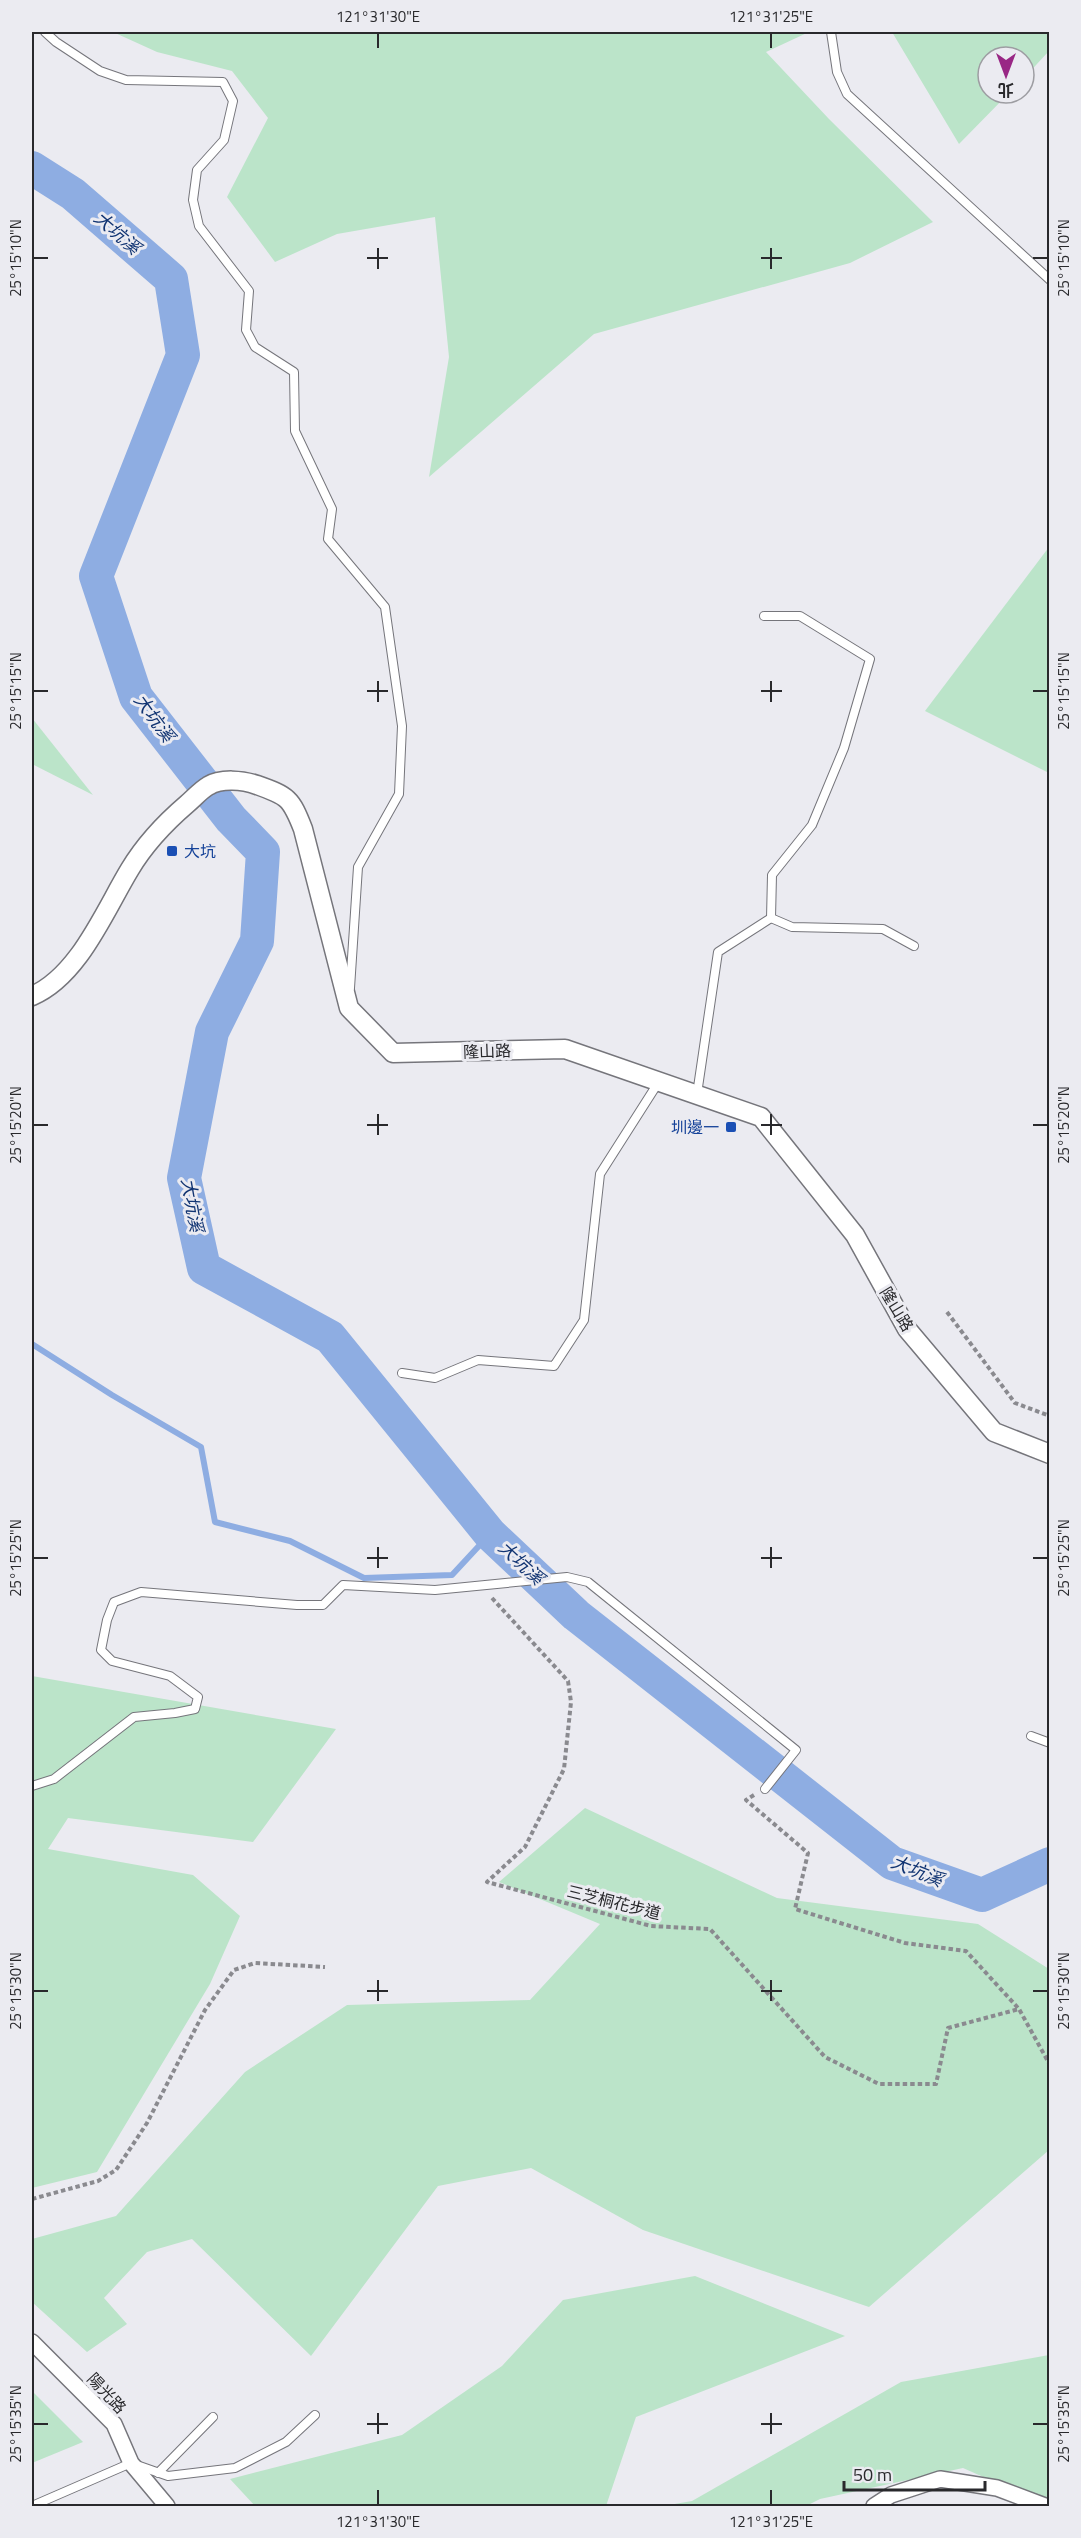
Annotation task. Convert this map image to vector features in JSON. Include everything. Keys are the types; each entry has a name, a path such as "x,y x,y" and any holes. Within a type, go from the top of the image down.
{"street":[{"name":"隆山路","path":"32,996 43,991 70,967 103,917 131,867 170,819 209,785 228,781 249,782 279,793 294,804 303,829 349,1008 393,1053 565,1049 761,1117 855,1235 907,1329 994,1432 1050,1454"},
{"name":"陽光路","path":"32,2342 114,2424 130,2463 167,2506"},
{"path":"874,2506 891,2495 940,2479 997,2488 1045,2506"}],"lane":[{"path":"45,32 100,71 126,80 223,82 233,101 224,140 197,170 193,200 199,226 249,291 246,330 255,347 294,372 295,431 332,509 328,539 386,607 402,726 399,795 358,867 349,1008"},
{"path":"831,32 837,72 847,94 1050,280"},
{"path":"764,616 800,616 870,659 844,748 812,825 772,875 771,918"},
{"path":"771,918 792,927 883,929 914,946"},
{"path":"697,1095 718,952 771,918"},
{"path":"402,1373 435,1378 478,1360 554,1366 584,1320 600,1174 658,1082"},
{"path":"32,1786 54,1779 135,1717 195,1709 198,1697 170,1676 111,1661 101,1650 107,1620 114,1602 141,1592 322,1605 343,1585 435,1590 567,1577 588,1582 796,1750 765,1789"},
{"path":"1031,1736 1050,1743"},
{"path":"32,2506 130,2463 168,2476 236,2468 286,2442 315,2415"},
{"path":"158,2473 213,2417"}],"path":[{"path":"947,1312 1015,1402 1050,1416"},
{"name":"三芝桐花步道","path":"481,1586 568,1681 572,1702 564,1769 525,1847 487,1882 651,1926 710,1929 825,2057 879,2084 936,2084 948,2028 1019,2009"},
{"path":"765,1789 746,1800 808,1853 795,1909 905,1943 966,1951 1019,2009 1050,2065"},
{"path":"32,2199 98,2181 116,2170 147,2123 205,2010 234,1970 255,1963 325,1967"}],"green space":[{"path":"113,32 809,32 766,52 829,119 933,222 850,263 594,334 429,477 449,357 435,217 337,234 275,262 227,197 268,118 232,71 157,52"},
{"path":"892,32 1049,32 1049,51 1036,65 1036,45 976,45 976,105 997,105 959,144"},
{"path":"1049,547 1049,773 925,711"},
{"path":"32,718 93,795 32,764"},
{"path":"32,1676 336,1729 253,1842 68,1818 48,1849 193,1875 240,1916 210,1984 97,2172 32,2188"},
{"path":"585,1808 777,1898 978,1924 1049,1969 1049,2150 869,2307 643,2230 531,2168 438,2186 311,2356 192,2239 147,2252 104,2298 127,2324 87,2352 32,2302 32,2239 116,2216 245,2072 347,2005 530,2000 600,1924 499,1882"},
{"path":"695,2276 845,2336 636,2417 606,2506 255,2506 230,2479 402,2435 502,2366 563,2300"},
{"path":"1049,2355 1049,2506 963,2468 820,2499 806,2506 663,2506 692,2501 901,2382"},
{"path":"32,2391 83,2442 32,2463"}],"waterway":[{"name":"大坑溪","path":"32,168 73,194 171,279 183,355 96,576 136,697 231,819 263,852 257,941 212,1032 184,1178 204,1268 330,1337 490,1534 576,1615 892,1863 982,1895 1050,1864"},
{"path":"32,1344 112,1395 201,1447 215,1522 290,1541 364,1578 452,1575 490,1534"}],"place":[{"name":"大坑","path":"172,851"},
{"name":"圳邊一","path":"731,1127"}]}
